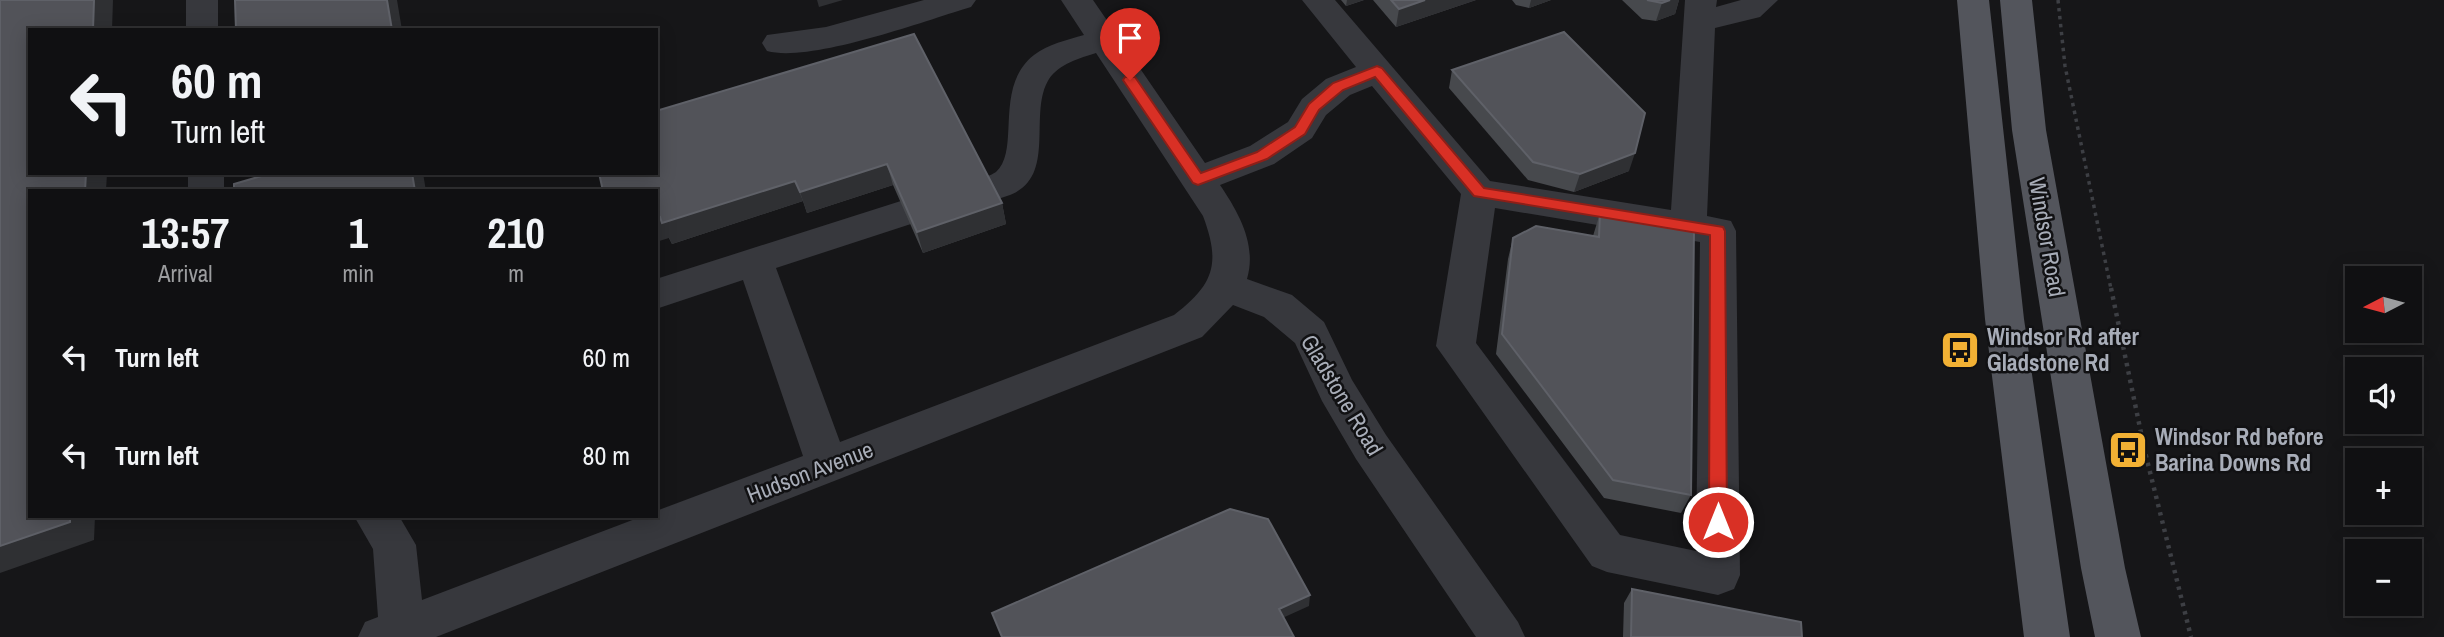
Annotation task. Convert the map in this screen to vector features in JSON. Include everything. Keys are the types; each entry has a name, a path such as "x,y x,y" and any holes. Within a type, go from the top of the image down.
{"main road":[{"name":"Windsor Road","path":"1973,0 1982,120 2021,457 2047,637"},
{"name":"Windsor Road","path":"2016,0 2029,130 2103,568 2119,637"}],"street":[{"path":"202,0 202,28"},
{"path":"778,43 826,38 960,0"},
{"path":"1077,0 1220,213 1231,237 1232,263 1226,287"},
{"path":"1318,0 1479,192 1718,231 1718,575 1607,552 1456,346 1479,192"},
{"path":"1688,226 1700,9 1736,14 1756,6 1762,0"},
{"path":"988,189 1008,181 1020,166 1029,81 1040,67 1059,55 1103,41"},
{"path":"1198,180 1262,155 1300,130 1314,107 1338,87 1377,71"},
{"path":"658,293 904,213"},
{"path":"755,261 827,465"},
{"name":"Hudson Avenue","path":"392,633 1188,326 1211,309 1226,287"},
{"name":"Gladstone Road","path":"1226,287 1278,306 1310,333 1336,389 1371,447 1502,637"},
{"path":"376,518 394,545 392,633"}],"path":[{"path":"2058,0 2065,66 2143,438 2191,637"}],"building":[{"path":"0,0 94,0 93,28 28,28 28,175 86,175 85,189 28,189 28,518 70,518 70,522 0,546"},
{"path":"235,0 387,0 392,28 236,28"},
{"path":"1391,0 1425,0 1399,9"},
{"path":"1647,0 1670,0 1662,3"},
{"path":"1564,32 1645,113 1635,153 1580,174 1533,162 1452,70"},
{"path":"914,34 1002,203 917,232 887,164 800,192 795,181 662,223 658,218 658,189 603,189 599,175 658,175 658,110"},
{"path":"265,175 412,175 415,189 234,189 234,184"},
{"path":"1600,213 1694,228 1691,495 1613,480 1502,334 1513,238 1536,226 1599,237"},
{"path":"1230,509 1268,519 1310,595 1279,609 1294,637 1002,637 992,613"},
{"path":"1632,589 1801,622 1802,637 1631,637"}],"place":[{"name":"Windsor Rd after Gladstone Rd","path":"1960,350"},
{"name":"Windsor Rd before Barina Downs Rd","path":"2128,450"}],"route":[{"path":"1130,80 1198,180 1262,155 1300,130 1314,107 1338,87 1377,71 1479,192 1718,231 1718,522"}]}
